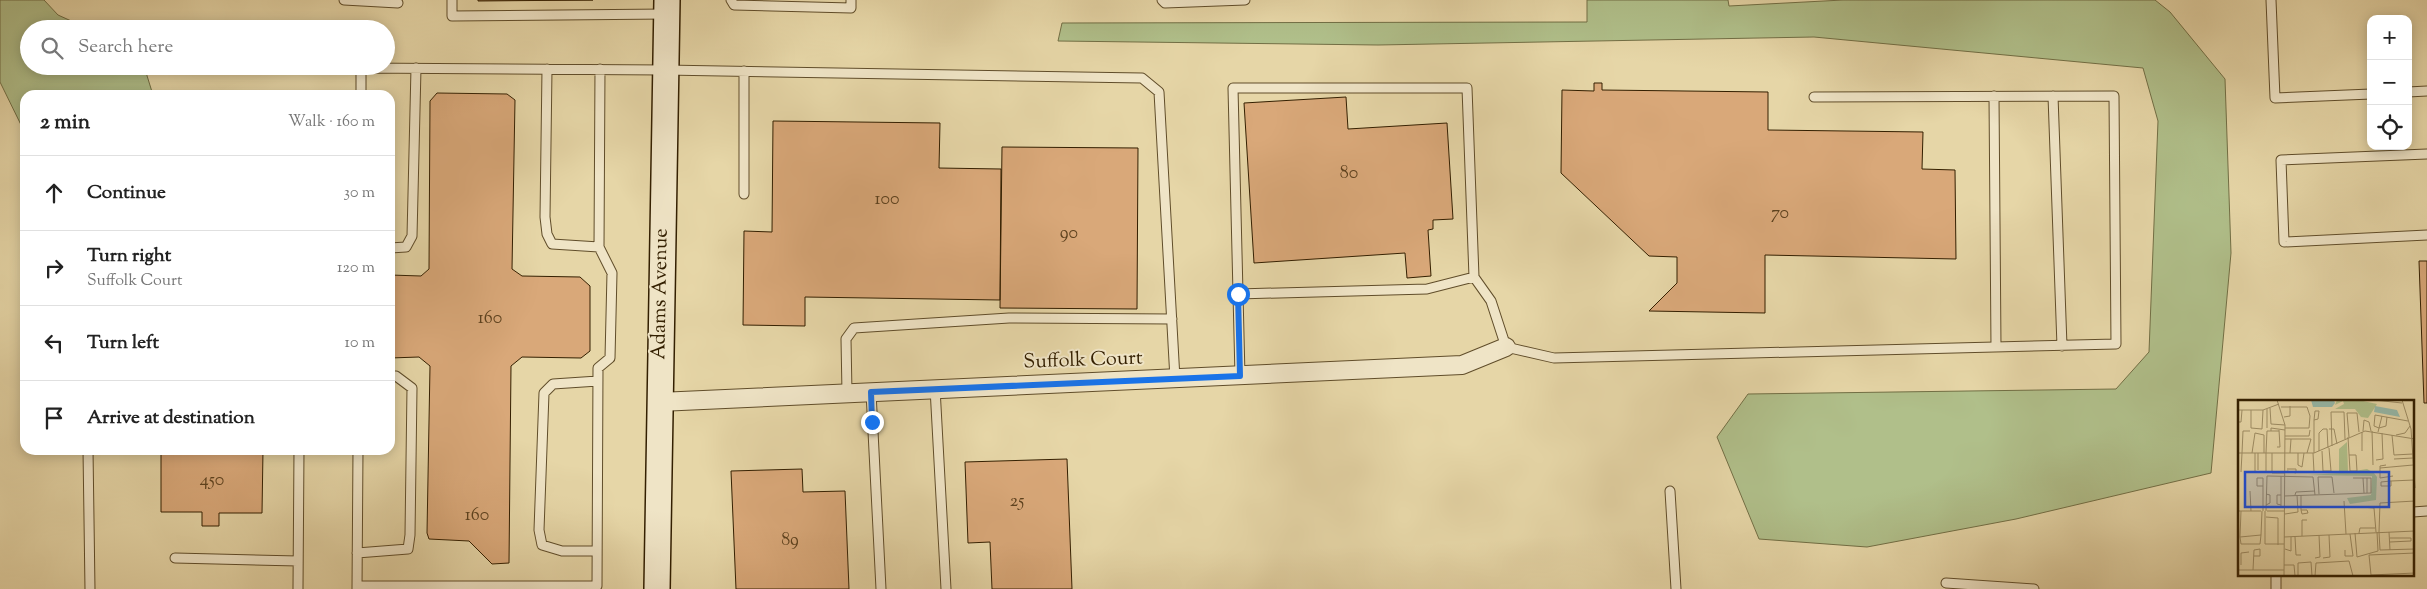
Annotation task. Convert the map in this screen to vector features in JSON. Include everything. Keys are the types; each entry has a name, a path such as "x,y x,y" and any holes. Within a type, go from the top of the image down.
{"street":[{"name":"Adams Avenue","path":"658,589 659,402 666,7"},
{"name":"Suffolk Court","path":"659,402 1462,365 1506,346"}],"lane":[{"path":"344,0 398,3"},
{"path":"452,0 452,16 666,7"},
{"path":"731,0 734,5 851,8 851,0"},
{"path":"1162,0 1165,4 1245,0"},
{"path":"2271,0 2275,98 2367,94"},
{"path":"395,68 600,69 1142,78 1159,92 1175,378"},
{"path":"395,248 406,247 412,236 416,68"},
{"path":"546,69 545,217 547,234 552,244 599,247"},
{"path":"358,455 357,587 597,586 598,368 610,358 612,273 599,247 600,69"},
{"path":"744,71 744,194"},
{"path":"361,75 361,90"},
{"path":"1240,376 1233,88 1467,88 1474,277 1491,301 1506,346 1554,358 2116,344 2114,96 1814,98"},
{"path":"2412,92 2427,91"},
{"path":"1994,96 1996,347"},
{"path":"2053,96 2062,346"},
{"path":"2427,154 2281,160 2284,242 2427,235"},
{"path":"1238,294 1427,289 1474,277"},
{"path":"847,393 846,339 854,328 1010,318 1172,318"},
{"path":"357,553 408,549 410,535 412,388 395,376"},
{"path":"597,551 562,551 542,546 539,530 544,393 553,384 598,381"},
{"path":"934,388 946,589"},
{"path":"871,392 880,589"},
{"path":"88,455 90,589"},
{"path":"298,589 299,455"},
{"path":"1670,491 1676,589"},
{"path":"2414,512 2427,511"},
{"path":"175,558 298,561"},
{"path":"2276,576 2276,589"},
{"path":"1946,583 2034,589"}],"green space":[{"path":"0,0 44,0 58,15 69,20 20,20 20,75 147,75 151,90 20,90 20,123 0,82"},
{"path":"1587,0 1728,0 1729,6 1843,0 2155,0 2170,12 2225,79 2231,253 2211,473 2016,519 1867,547 1759,539 1717,437 1748,394 2116,389 2149,352 2158,121 2143,68 1814,37 1378,45 1058,41 1062,23 1587,22"}],"building":[{"path":"478,0 593,0 478,1"},
{"path":"1594,83 1602,83 1602,90 1768,92 1768,130 1923,132 1922,169 1955,170 1956,259 1765,255 1765,313 1649,311 1677,283 1677,257 1649,256 1561,173 1562,90 1594,91"},
{"path":"437,93 507,94 515,100 512,269 522,276 580,277 590,286 590,351 581,358 522,357 511,366 509,563 492,564 469,541 429,539 427,533 430,366 419,357 395,358 395,275 421,276 429,269 430,101"},
{"path":"1346,97 1348,129 1447,123 1453,219 1433,220 1433,229 1428,230 1431,276 1407,278 1405,253 1254,263 1244,103"},
{"path":"773,121 940,123 939,168 1001,169 1000,300 805,297 805,326 743,325 744,231 772,232"},
{"path":"1002,147 1138,148 1137,309 1000,308"},
{"path":"2419,261 2427,261 2427,403 2424,403"},
{"path":"161,455 263,455 262,513 219,513 219,526 202,526 202,512 161,512"},
{"path":"1067,459 1072,589 992,589 990,542 968,543 965,462"},
{"path":"802,469 803,492 845,491 849,589 736,589 731,471"}],"route":[{"path":"872,422 871,392 1240,376 1238,294"}]}
